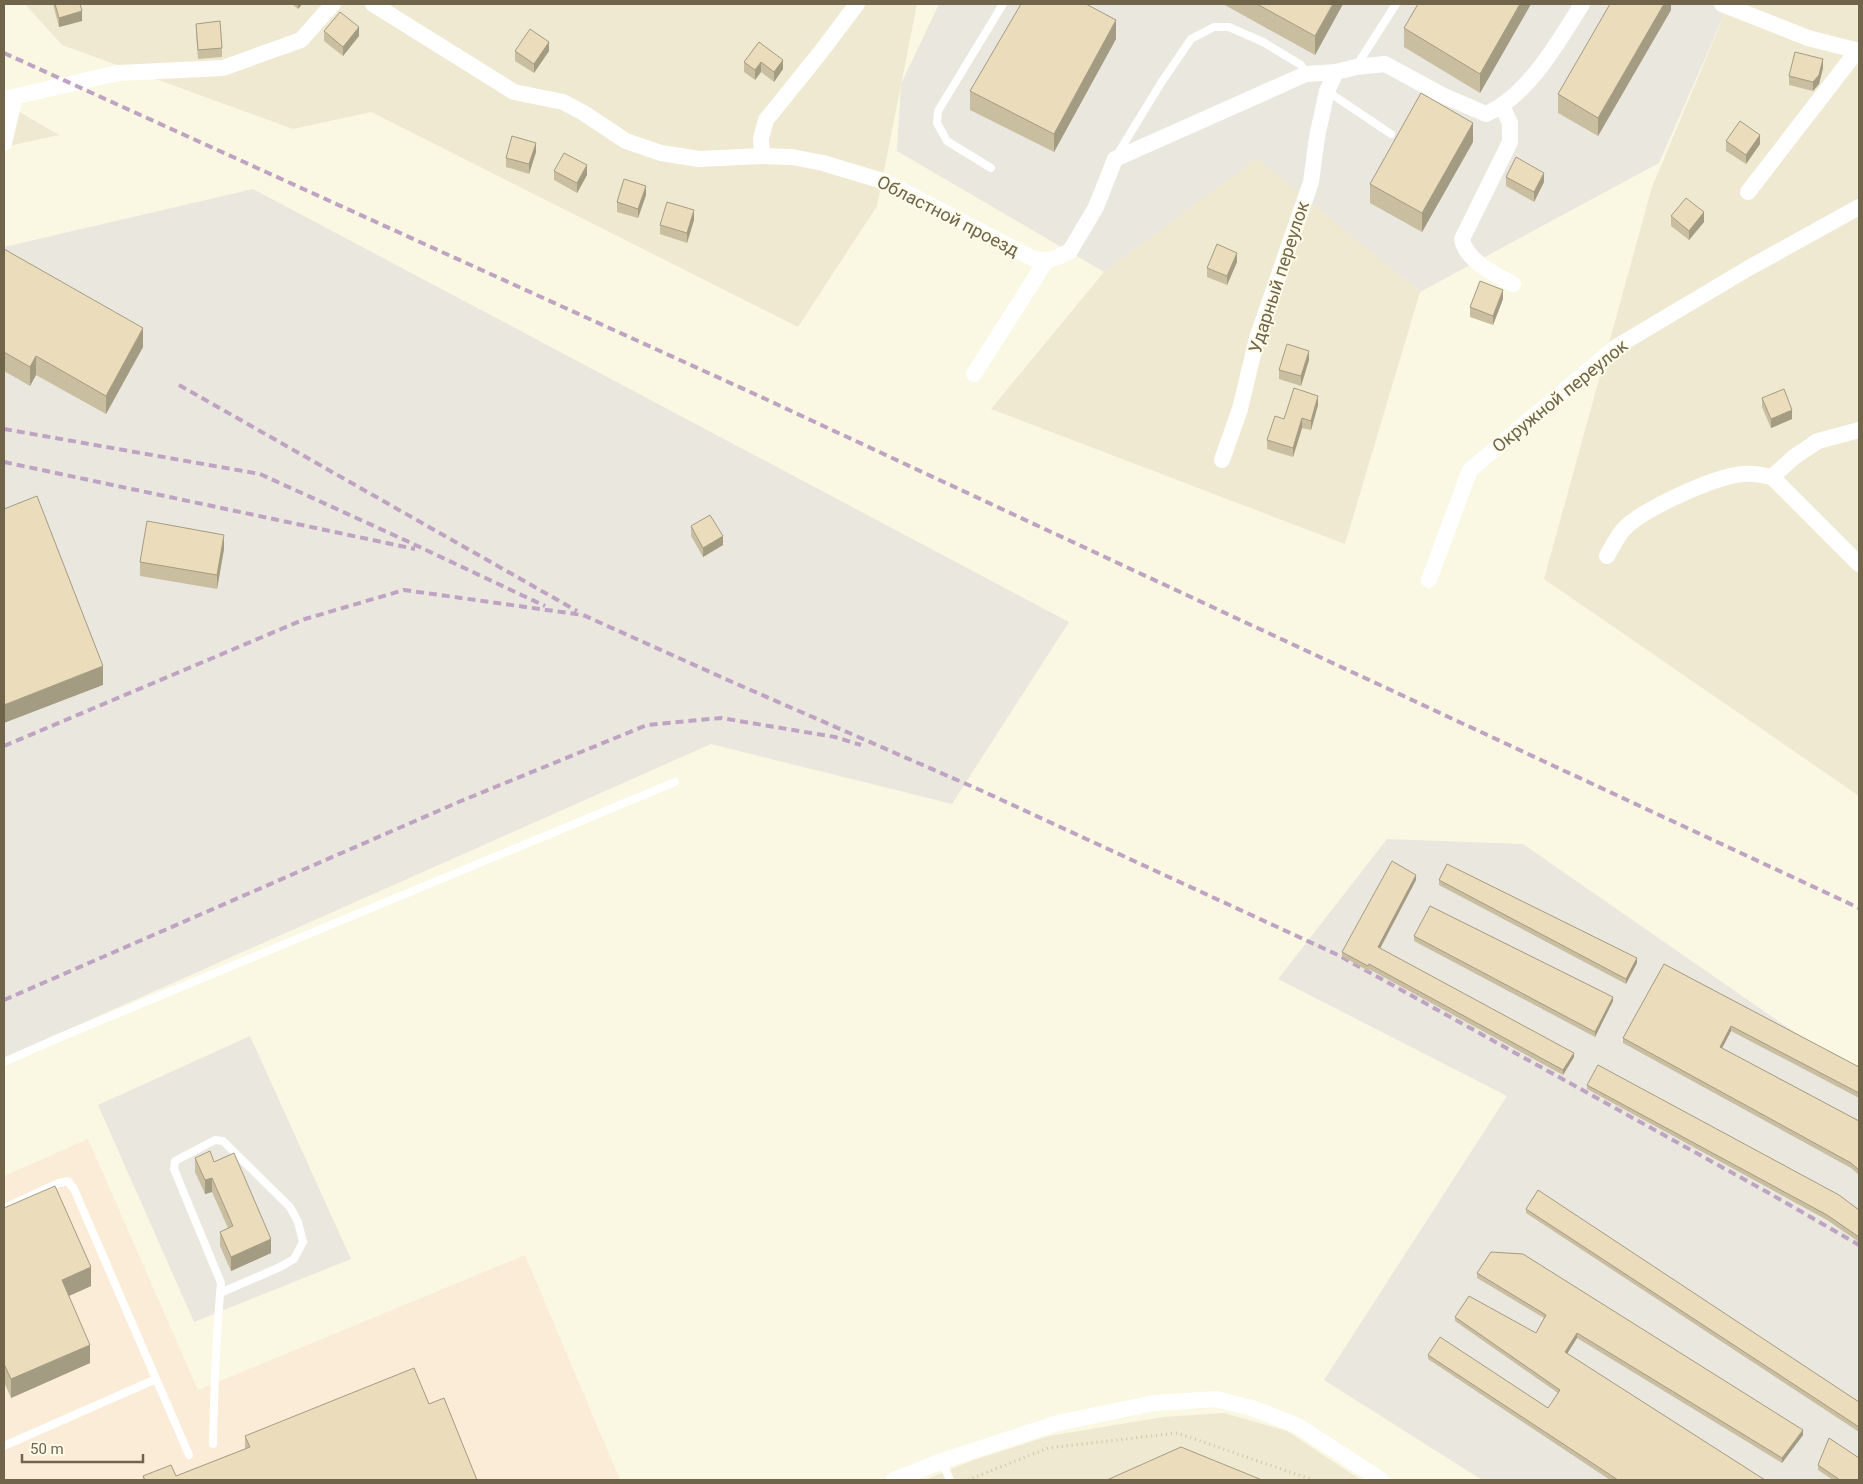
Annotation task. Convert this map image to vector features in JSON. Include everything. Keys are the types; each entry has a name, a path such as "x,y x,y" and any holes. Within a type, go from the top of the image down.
{"street":[{"path":"4,143 9,98 118,74 223,68 301,40 333,4"},
{"name":"Областной проезд","path":"374,4 514,92 563,102 626,141 661,153 699,159 762,156 792,157 886,182 1032,258 1046,261"},
{"path":"762,156 761,138 766,120 820,53 856,4"},
{"path":"974,374 1046,261 1070,251 1096,207 1115,159 1306,74 1336,72 1356,67 1385,64 1442,95 1486,114 1502,105 1523,87 1565,32 1582,4"},
{"path":"1722,4 1808,38 1858,51 1748,192"},
{"name":"Ударный переулок","path":"1222,460 1240,409 1257,338 1311,182 1317,137 1327,91 1336,72"},
{"path":"1502,105 1510,123 1510,142 1462,239 1464,248 1486,268 1512,284"},
{"name":"Окружной переулок","path":"1429,580 1470,470 1616,347 1747,269 1859,207"},
{"path":"1772,477 1794,457 1818,441 1859,430"},
{"path":"1607,556 1624,529 1653,508 1707,483 1742,474 1760,474 1772,477 1859,564"},
{"path":"894,1480 942,1461 1058,1423 1154,1403 1216,1399 1255,1409 1298,1426 1381,1480"}],"lane":[{"path":"991,168 947,141 937,123 938,111 1003,4"},
{"path":"1356,67 1396,4"},
{"path":"1115,159 1161,83 1191,39 1214,27 1229,27 1263,42 1301,65 1306,74"},
{"path":"1327,91 1391,134"},
{"path":"4,1062 56,1038 674,782"},
{"path":"213,1444 215,1362 220,1293 221,1283 174,1169 175,1161 215,1140 223,1141 290,1207 298,1222 303,1242 294,1260 220,1293"},
{"path":"4,1208 68,1181 74,1189 189,1455"},
{"path":"4,1446 156,1378"},
{"path":"942,1461 950,1480"}],"path":[{"path":"968,1480 1048,1448 1177,1432 1313,1480"}],"shaded area":[{"path":"25,4 917,4 877,206 798,327 371,112 293,129 62,45"},
{"path":"939,4 1729,4 1659,163 1420,292 1257,158 1104,272 897,151 901,84"},
{"path":"1729,4 1859,4 1859,796 1544,579 1652,187"},
{"path":"4,103 59,135 4,147"},
{"path":"1257,157 1420,292 1345,544 991,409 1104,272"},
{"path":"253,189 1069,622 952,804 711,744 4,1058 4,247"},
{"path":"1387,839 1523,844 1859,1077 1859,1480 1482,1480 1324,1380 1507,1096 1278,979"},
{"path":"250,1036 351,1259 194,1322 98,1105"},
{"path":"88,1139 198,1390 525,1255 620,1480 4,1480 4,1176"},
{"path":"1224,1413 1287,1431 1361,1480 925,1480 971,1461 1049,1436 1163,1417"}],"building":[{"path":"55,4 80,4 82,11 59,18"},
{"path":"1021,4 1086,4 1116,20 1054,134 970,91"},
{"path":"1257,4 1333,4 1315,36"},
{"path":"1418,4 1520,4 1480,74 1404,28"},
{"path":"1610,4 1664,4 1598,118 1558,94"},
{"path":"340,12 359,27 343,47 324,31"},
{"path":"220,21 222,48 198,50 196,24"},
{"path":"530,29 549,42 534,64 515,51"},
{"path":"759,42 783,60 774,72 761,62 755,70 744,62"},
{"path":"1795,52 1823,59 1819,75 1813,82 1789,76"},
{"path":"1421,93 1473,123 1422,213 1370,184"},
{"path":"1740,121 1760,135 1746,155 1726,141"},
{"path":"512,136 536,143 529,164 506,158"},
{"path":"564,153 587,165 577,183 554,171"},
{"path":"1516,157 1544,173 1534,192 1506,177"},
{"path":"624,179 646,186 638,209 617,202"},
{"path":"1686,198 1704,212 1689,231 1671,216"},
{"path":"667,202 694,210 687,233 660,225"},
{"path":"1217,244 1237,253 1227,276 1207,268"},
{"path":"4,249 143,328 106,396 36,356 30,367 4,352"},
{"path":"1480,281 1503,290 1493,316 1470,307"},
{"path":"1287,344 1309,351 1301,376 1279,370"},
{"path":"1294,388 1318,396 1311,421 1302,418 1293,448 1267,440 1275,416 1284,419"},
{"path":"1784,389 1792,410 1771,419 1762,398"},
{"path":"37,496 103,666 4,705 4,509"},
{"path":"710,515 723,536 703,548 691,526"},
{"path":"147,521 224,535 217,575 140,562"},
{"path":"1392,861 1416,875 1378,947 1574,1053 1563,1070 1369,964 1368,966 1342,952"},
{"path":"1447,864 1637,958 1626,979 1439,880"},
{"path":"1430,906 1613,997 1595,1032 1414,936"},
{"path":"1664,964 1859,1067 1859,1093 1731,1026 1720,1047 1859,1121 1859,1170 1851,1163 1623,1038"},
{"path":"1598,1065 1839,1195 1859,1210 1859,1237 1827,1215 1587,1085"},
{"path":"210,1151 214,1162 234,1153 271,1239 231,1257 220,1232 233,1226 212,1178 205,1180 195,1158"},
{"path":"55,1186 91,1267 62,1280 90,1345 11,1379 4,1364 4,1208"},
{"path":"1538,1190 1859,1402 1859,1427 1526,1209"},
{"path":"1491,1252 1523,1254 1803,1430 1782,1458 1577,1333 1565,1352 1765,1480 1618,1480 1428,1355 1440,1337 1548,1408 1560,1390 1455,1317 1469,1296 1536,1333 1546,1315 1477,1273"},
{"path":"414,1368 429,1404 444,1398 477,1480 145,1480 143,1476 171,1465 176,1476 250,1447 245,1436"},
{"path":"1829,1438 1859,1458 1859,1480 1840,1480 1818,1465"},
{"path":"1181,1447 1262,1480 1107,1480"}],"railway":[{"path":"4,53 759,396 1859,908"},
{"path":"179,385 577,611"},
{"path":"4,429 260,474 545,606"},
{"path":"4,462 415,549"},
{"path":"4,746 305,619 404,590 583,615 980,790 1338,955 1767,1192 1859,1245"},
{"path":"4,1000 461,801 647,725 721,718 835,737 861,745"}]}
